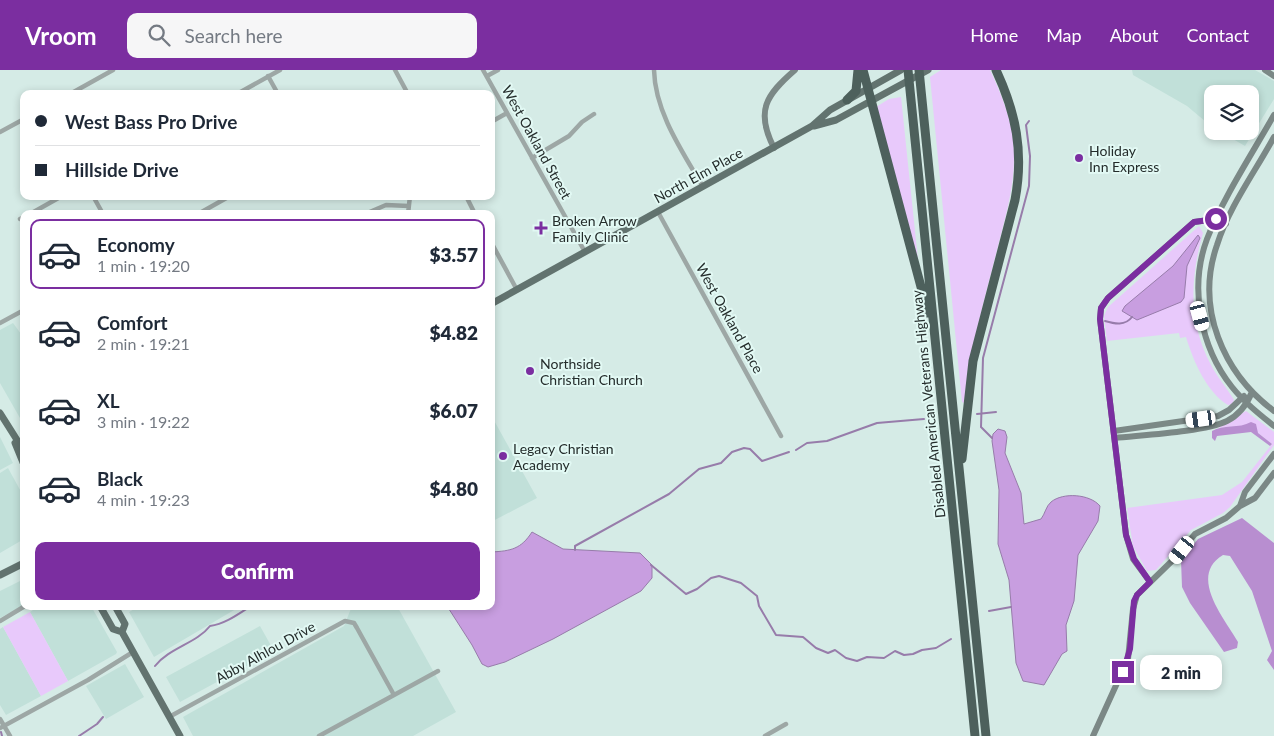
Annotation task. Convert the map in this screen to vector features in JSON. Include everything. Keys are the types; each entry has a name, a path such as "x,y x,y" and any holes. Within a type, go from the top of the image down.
{"highway":[{"path":"847,100 856,91 858,70"},
{"path":"863,70 870,87 934,337"},
{"name":"Disabled American Veterans Highway","path":"908,70 976,736"},
{"name":"Disabled American Veterans Highway","path":"919,70 986,736"},
{"path":"960,479 973,361 1015,200 1019,177 1020,150 1015,121 996,70"}],"main road":[{"name":"North Elm Place","path":"495,302 774,148 812,126 830,110 901,70"},
{"name":"North Elm Place","path":"812,126 836,120 928,70"},
{"path":"0,414 20,445"},
{"path":"11,433 20,455"},
{"path":"0,575 20,565"},
{"path":"102,610 113,629 122,632 180,736"},
{"path":"117,610 125,624 122,632"}],"street":[{"path":"77,90 112,70"},
{"path":"244,90 280,70"},
{"path":"395,70 406,90"},
{"name":"West Oakland Street","path":"483,70 495,90"},
{"path":"487,76 498,70"},
{"path":"654,70 656,89 664,114 703,187"},
{"path":"774,148 764,126 765,108 774,89 795,70"},
{"path":"1265,70 1274,76"},
{"path":"268,76 276,90"},
{"name":"West Oakland Street","path":"495,90 585,252"},
{"path":"495,120 508,113"},
{"path":"532,158 569,136 582,122 594,114"},
{"path":"1274,115 1216,219 1206,241 1200,267 1198,293 1200,316 1208,344 1220,370 1242,398 1274,426"},
{"path":"0,132 20,121"},
{"path":"1274,137 1226,224 1216,246 1210,273 1209,296 1212,320 1228,361 1252,392 1274,411"},
{"path":"37,210 55,200"},
{"path":"205,210 223,200"},
{"path":"408,210 409,200"},
{"path":"374,210 386,205 408,206"},
{"name":"West Oakland Place","path":"658,212 781,436"},
{"path":"1150,582 1139,569 1129,548 1100,319 1101,308 1108,298 1194,222 1216,219 1226,224"},
{"path":"495,249 517,290"},
{"path":"0,323 20,312"},
{"path":"1114,435 1218,416 1252,392"},
{"path":"1114,435 1211,426 1226,421 1247,403 1252,392"},
{"path":"1240,506 1244,492 1274,454"},
{"path":"1095,734 1128,659 1134,601 1137,595 1174,559 1195,534 1226,518 1240,506 1255,498 1274,473"},
{"path":"0,621 20,609"},
{"name":"Abby Alhlou Drive","path":"169,717 346,621 354,623 394,695"},
{"path":"2,727 88,680 133,652"},
{"path":"319,736 438,671"},
{"path":"0,719 2,727 10,736"},
{"path":"764,736 786,724"}],"shaded area":[{"path":"941,70 990,70 1006,110 1013,142 1014,166 1011,192 977,328 964,403 962,402 930,77"},
{"path":"1132,70 1255,70 1274,81 1274,99 1259,123 1259,85 1204,85 1204,120 1187,106 1133,75"},
{"path":"901,97 918,260 876,107 889,99"},
{"path":"1235,140 1249,140 1245,146"},
{"path":"1199,226 1203,233 1194,283 1195,316 1198,333 1211,365 1234,400 1232,404 1228,405 1208,385 1197,367 1186,337 1180,338 1179,333 1107,341 1104,316 1108,307"},
{"path":"1198,235 1200,238 1187,266 1184,298 1181,302 1137,320 1122,311 1125,306 1173,266"},
{"path":"13,323 20,333 20,418 0,383 0,330"},
{"path":"1246,411 1274,432 1274,445 1230,507 1223,513 1191,530 1156,570 1147,571 1133,546 1127,508 1222,495 1242,482 1272,444 1258,433 1256,428 1245,426 1218,428"},
{"name":"Legacy Christian Academy","path":"495,422 537,498 495,520"},
{"path":"1251,422 1256,424 1258,433 1272,444 1270,446 1251,432 1217,436 1215,441 1212,438 1212,431 1216,429"},
{"path":"998,429 1005,431 1007,437 1005,453 1021,493 1024,524 1041,519 1049,504 1062,497 1083,497 1096,502 1100,506 1098,521 1078,555 1074,601 1066,625 1067,651 1062,654 1044,685 1023,681 1016,663 1009,580 998,544 999,490 992,441 993,434"},
{"path":"0,437 13,463 0,470"},
{"path":"8,468 20,490 20,541 0,553 0,473"},
{"path":"1242,518 1274,543 1274,670 1267,660 1272,651 1252,591 1230,556 1223,555 1213,564 1209,574 1209,585 1218,609 1238,642 1237,648 1224,652 1190,603 1182,587 1181,560 1198,539"},
{"path":"532,532 563,549 640,553 652,565 652,578 641,591 553,639 505,662 488,667 482,664 450,610 495,610 495,552 515,548 528,538"},
{"path":"20,581 20,607 0,618 0,591"},
{"path":"33,610 93,610 117,652 68,681 30,612"},
{"path":"133,610 234,610 154,657 129,612"},
{"path":"350,610 399,610 456,712 413,736 193,736 183,717 344,626"},
{"path":"30,612 68,681 41,696 3,627"},
{"path":"260,626 274,651 180,702 166,677"},
{"path":"3,627 41,696 6,715 0,705 0,629"},
{"path":"125,664 144,697 106,719 86,686"}],"waterway":[{"path":"992,438 981,427 983,358 1029,186 1030,156 1026,125 1029,121"},
{"path":"1105,321 1123,323 1132,317"},
{"path":"977,414 996,412"},
{"path":"796,450 807,443 827,441 877,423 924,419"},
{"path":"575,550 575,546 669,494 699,469 721,463 732,452 744,448 750,449 762,461 789,452"},
{"path":"651,565 686,594 697,589 711,578 719,576 741,583 757,596 759,606 776,635 803,637 816,648 828,653 835,650 846,658 857,661 867,657 884,658 895,651 904,655 913,654 922,650 936,648 951,639"},
{"path":"989,611 1011,607"},
{"path":"155,666 168,655 198,637 210,626 226,621 245,610"},
{"path":"79,736 97,724 103,717"},
{"path":"1,732 2,736"}],"place":[{"name":"Holiday Inn Express","path":"1079,158"},
{"name":"Broken Arrow Family Clinic","path":"541,228"},
{"name":"Northside Christian Church","path":"530,371"},
{"name":"Legacy Christian Academy","path":"503,456"}],"route":[{"path":"1123,672 1130,649 1134,601 1137,595 1150,582 1139,569 1129,548 1126,535 1100,319 1101,308 1108,298 1194,222 1216,219"}]}
